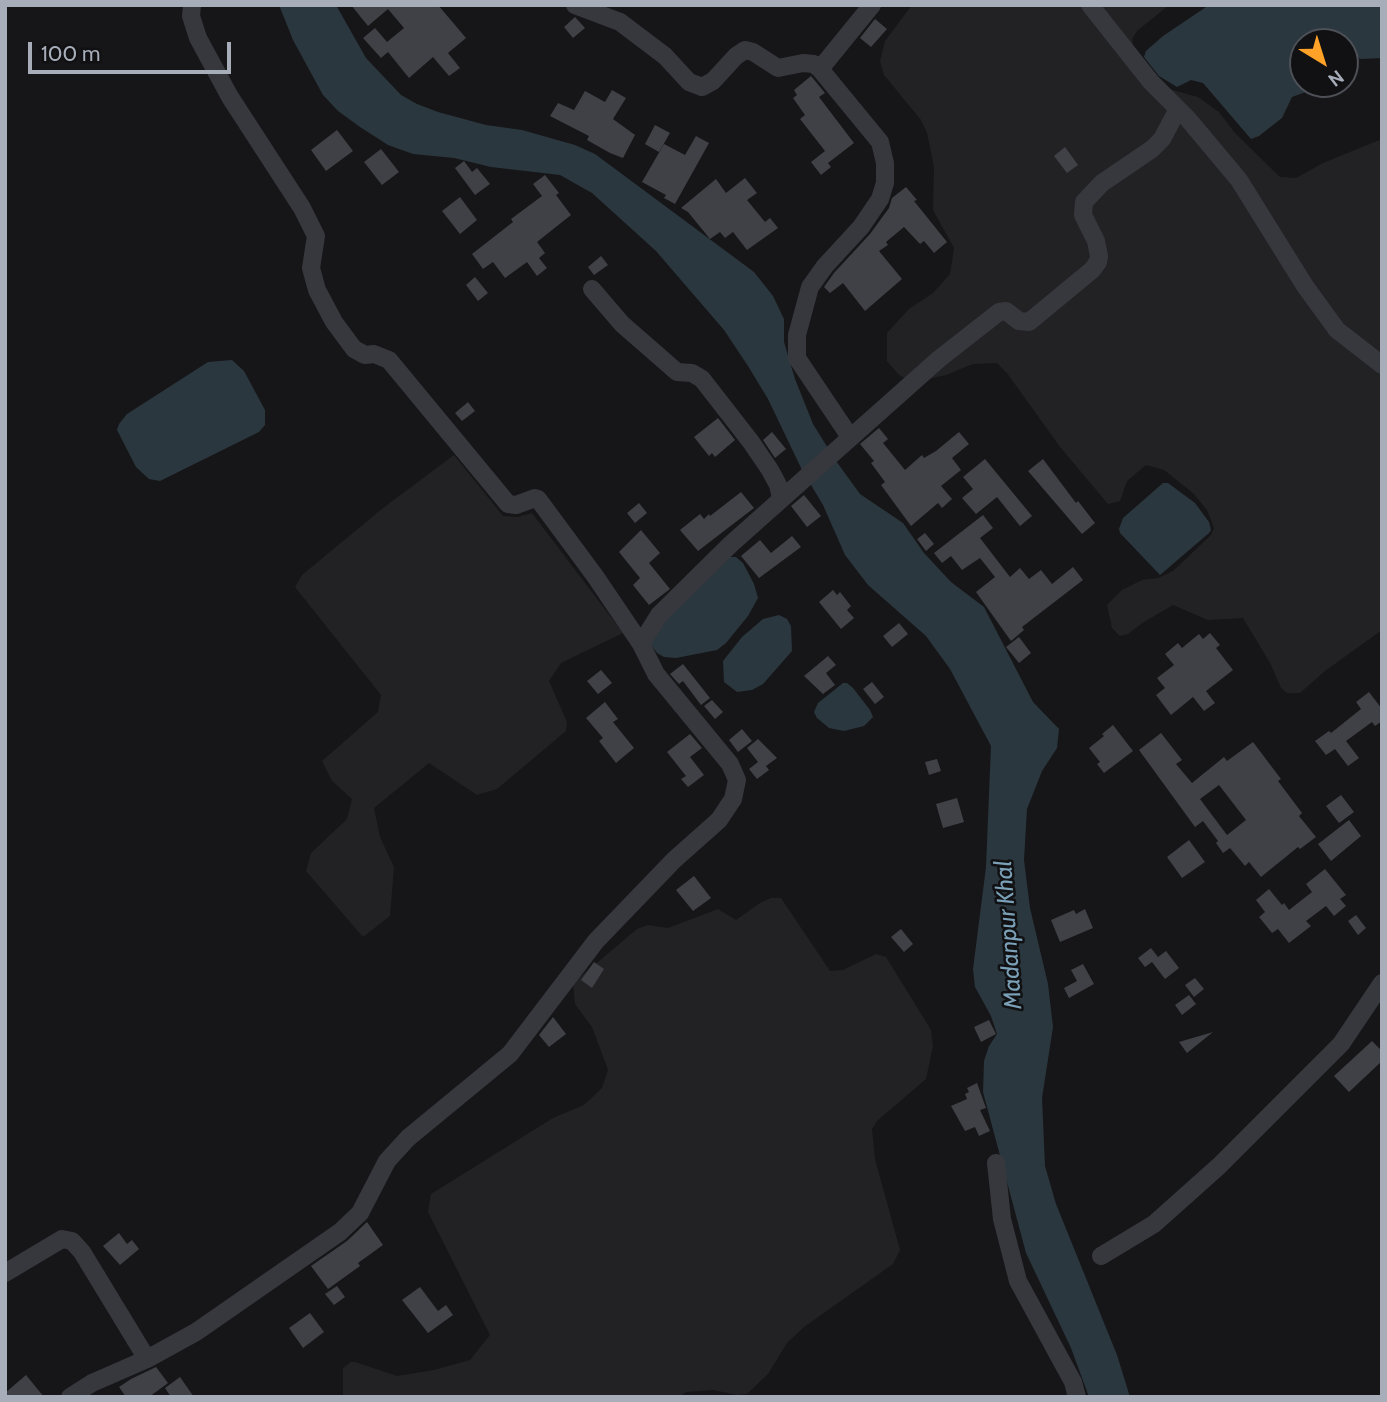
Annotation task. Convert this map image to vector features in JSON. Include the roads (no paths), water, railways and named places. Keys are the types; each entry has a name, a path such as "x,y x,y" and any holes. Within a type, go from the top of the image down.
{"street":[{"path":"70,1397 108,1375 147,1359 196,1332 301,1260 360,1213 387,1161 401,1146 510,1054 596,941 674,860 719,820 733,799 737,780 730,764 656,674 641,644 538,499 516,505 508,504 389,360 374,354 365,355 354,349 334,322 317,290 311,268 316,236 302,208 230,97 198,38 191,16 191,5"},
{"path":"575,5 620,22 665,56 689,82 702,87 713,81 745,50 778,68 803,63 814,64 880,142 885,163 885,183 880,199 810,287 797,335 797,358 850,437"},
{"path":"820,69 872,5"},
{"path":"1090,5 1151,82 1239,180 1304,286 1337,330 1382,365"},
{"path":"641,644 659,615 781,498 800,484 906,386 999,312 1006,311 1019,321 1029,322 1092,270 1099,256 1096,241 1083,215 1084,202 1102,183 1152,149 1178,109"},
{"path":"592,289 622,324 677,372 692,373 702,379 770,470 781,498"},
{"path":"1101,1256 1154,1224 1219,1167 1341,1044 1382,983"},
{"path":"996,1163 1002,1219 1017,1281 1073,1382 1077,1397"},
{"path":"5,1273 62,1240 72,1241 82,1252 147,1359"}],"water":[{"name":"Madanpur Khal","path":"279,5 336,5 366,58 401,95 438,112 486,125 522,130 575,145 595,154 754,272 773,296 784,319 784,342 795,379 813,424 836,461 860,494 903,523 924,553 951,582 984,607 1033,702 1059,729 1057,748 1042,771 1027,809 1024,860 1030,908 1048,984 1053,1027 1042,1098 1045,1166 1056,1204 1117,1355 1130,1397 1089,1397 1071,1348 1026,1253 983,1092 984,1061 997,1034 991,1016 975,987 973,969 986,867 991,746 950,669 926,636 868,585 845,555 823,505 748,366 724,330 656,251 592,193 560,175 413,154 388,145 360,127 338,111 323,95 293,40"},
{"path":"1209,5 1382,5 1382,58 1359,58 1359,28 1289,28 1289,98 1292,98 1282,118 1251,139 1203,83 1191,80 1177,87 1159,76 1144,57 1146,51"},
{"path":"232,360 244,371 265,410 265,425 259,432 160,481 149,479 136,467 117,430 119,424 127,414 208,362"},
{"path":"1163,483 1168,483 1195,503 1209,522 1211,530 1160,575 1119,529 1123,518"},
{"path":"727,557 736,557 743,563 754,584 758,598 748,616 717,650 676,658 657,653 651,645 654,627"},
{"path":"779,615 787,619 791,626 792,651 763,684 752,690 737,692 724,682 723,661 742,637 763,619"},
{"path":"843,683 853,688 873,717 864,726 844,731 829,728 814,712 818,703"}]}
